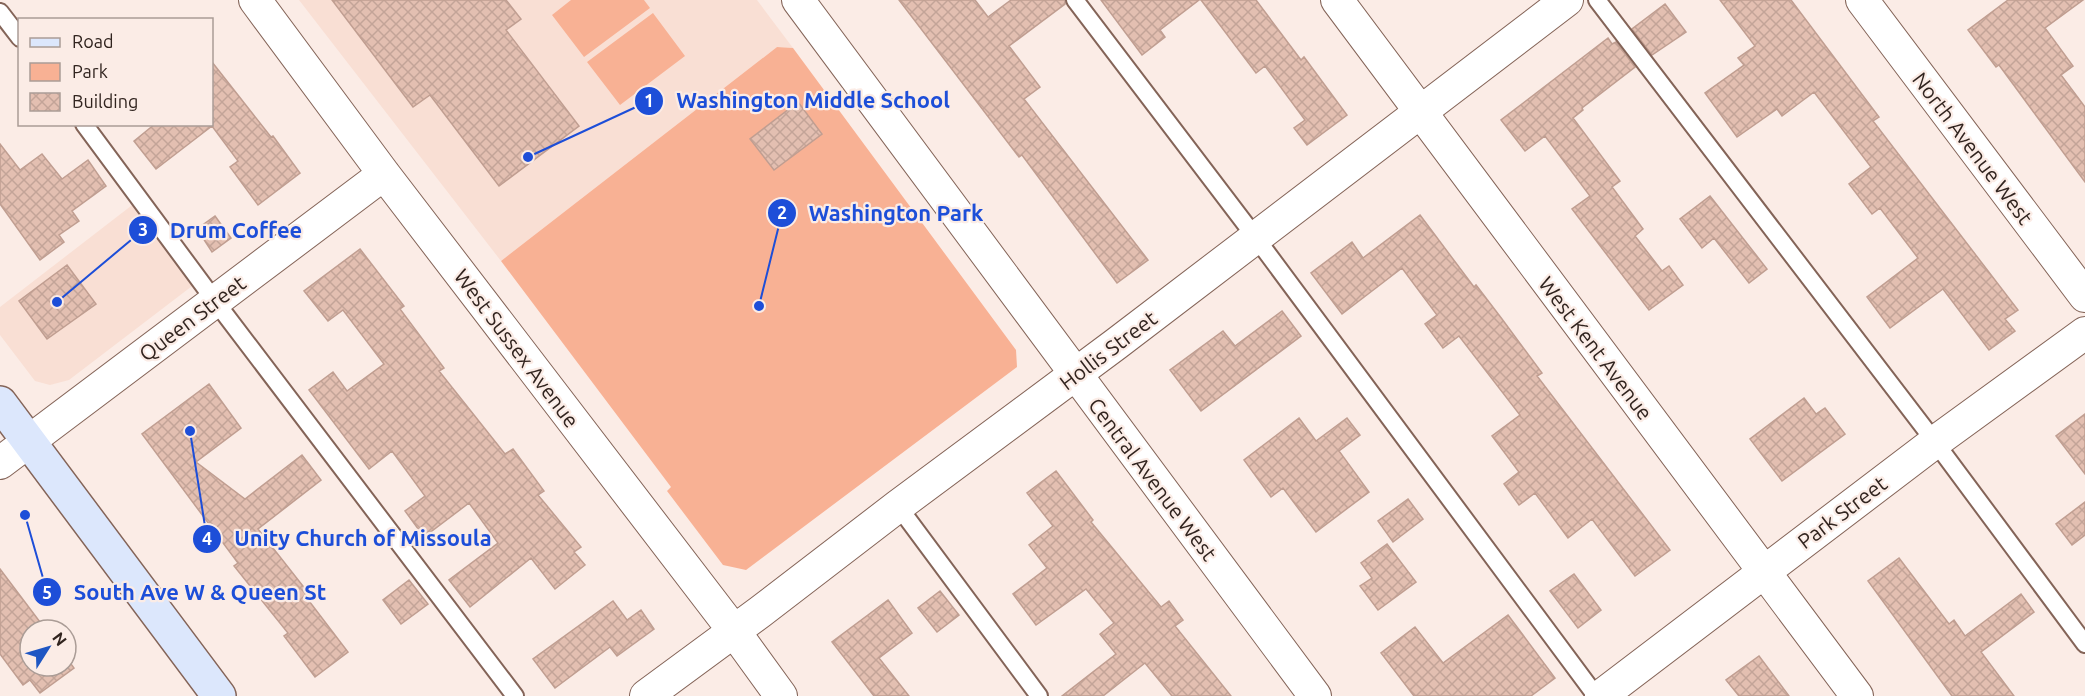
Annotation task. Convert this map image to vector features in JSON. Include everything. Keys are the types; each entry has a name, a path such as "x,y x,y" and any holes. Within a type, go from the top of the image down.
{"street":[{"name":"West Sussex Avenue","path":"255,0 384,174 734,631 781,696"},
{"name":"Central Avenue West","path":"798,0 1316,696"},
{"name":"West Kent Avenue","path":"1337,0 1857,696"},
{"name":"Hollis Street","path":"646,696 1256,238 1567,0"},
{"name":"North Avenue West","path":"1862,0 2085,296"},
{"name":"Queen Street","path":"0,463 384,174"},
{"name":"Park Street","path":"1601,696 1935,442 2085,333"},
{"path":"0,403 219,696"}],"lane":[{"path":"1075,0 1256,238 1596,696"},
{"path":"1597,0 1935,442 2085,644"},
{"path":"0,12 18,35"},
{"path":"85,126 215,301 515,696"},
{"path":"898,506 1039,696"}],"shaded area":[{"path":"299,0 757,0 793,48 777,47 501,261"},
{"path":"140,199 200,280 69,380 50,385 35,381 0,335 0,307"}],"green space":[{"path":"571,0 644,0 650,8 584,57 552,15"},
{"path":"653,13 685,56 620,105 587,62"},
{"path":"777,47 793,48 1016,350 1017,367 746,570 723,565 667,491 671,487 501,261"}],"building":[{"path":"332,0 506,0 521,19 506,30 579,126 499,186 430,95 413,107"},
{"path":"899,0 975,0 988,17 1011,0 1065,0 1065,4 1009,46 1040,87 1024,99 1148,260 1117,283 1022,155 1019,157"},
{"path":"1101,0 1199,0 1160,30 1165,37 1142,55"},
{"path":"1201,0 1256,0 1301,60 1304,57 1347,115 1307,145 1294,128 1305,120 1265,66 1256,73"},
{"path":"1720,0 1791,0 1879,117 1873,121 2018,310 2005,319 2015,331 1989,350 1943,289 1890,328 1867,297 1918,258 1880,208 1872,214 1849,184 1871,167 1814,92 1782,116 1777,109 1737,137 1705,93 1744,65 1738,58 1755,46"},
{"path":"2008,0 2083,0 2045,28 2073,66 2061,75 2085,107 2085,182 1999,65 1996,67 1968,30"},
{"path":"1665,4 1686,32 1652,55 1632,29"},
{"path":"1608,38 1612,44 1616,42 1635,67 1582,108 1583,110 1573,118 1620,181 1612,187 1643,229 1635,236 1662,271 1669,266 1683,285 1649,310 1572,209 1590,196 1545,136 1525,151 1501,120"},
{"path":"213,63 271,137 273,136 300,173 258,205 230,167 238,161 212,126"},
{"path":"798,102 822,134 774,170 750,139"},
{"path":"153,126 212,126 156,169 134,141"},
{"path":"0,144 20,170 42,154 62,179 88,160 106,186 72,211 79,221 59,235 64,242 40,260 0,204"},
{"path":"1710,196 1767,269 1749,283 1714,238 1702,248 1680,219"},
{"path":"1420,215 1474,287 1476,285 1502,319 1542,373 1537,376 1670,550 1635,576 1592,519 1568,538 1535,493 1519,505 1504,484 1519,472 1492,436 1520,415 1459,336 1443,348 1425,324 1437,315 1402,268 1342,314 1311,273 1352,242 1363,258"},
{"path":"215,216 231,238 212,252 197,229"},
{"path":"360,249 404,306 400,309 444,368 439,371 505,454 513,449 544,491 538,495 581,547 574,552 585,565 555,589 531,558 470,607 449,580 498,543 469,503 424,537 405,511 425,496 392,451 369,469 309,390 333,372 347,391 384,364 343,310 328,321 304,291"},
{"path":"67,265 96,304 47,339 19,301"},
{"path":"1282,311 1301,336 1201,411 1170,370 1223,331 1235,346"},
{"path":"209,384 241,428 196,462 245,499 302,455 321,480 258,529 310,595 306,597 348,652 315,677 284,636 288,633 234,566 238,563 142,434"},
{"path":"1804,398 1816,414 1825,408 1845,434 1782,481 1750,439"},
{"path":"2085,414 2085,474 2056,436"},
{"path":"1299,418 1316,441 1347,418 1360,435 1339,451 1369,492 1316,532 1283,488 1271,497 1244,460"},
{"path":"1056,471 1093,520 1091,522 1161,607 1169,601 1183,620 1175,626 1231,696 1172,696 1145,663 1103,696 1062,696 1116,654 1100,634 1114,623 1086,589 1036,625 1013,594 1047,568 1029,545 1053,526 1027,493"},
{"path":"1408,499 1423,519 1393,542 1378,521"},
{"path":"2085,502 2085,535 2072,545 2056,524"},
{"path":"1387,544 1416,582 1378,610 1360,586 1372,578 1361,563"},
{"path":"1899,558 1949,624 1954,620 1965,636 2021,594 2034,612 1981,652 2014,696 1952,696 1868,581"},
{"path":"0,569 37,618 18,618 18,678 60,678 40,693 30,680 23,685 0,654"},
{"path":"1574,574 1601,610 1578,628 1550,591"},
{"path":"409,580 428,604 401,624 383,600"},
{"path":"940,591 959,615 937,632 918,608"},
{"path":"888,600 912,633 879,658 909,696 874,696 832,642"},
{"path":"613,601 627,620 641,610 654,629 617,656 610,647 555,688 533,659"},
{"path":"1508,615 1555,678 1531,696 1414,696 1381,653 1415,627 1443,663"},
{"path":"1759,656 1789,696 1739,696 1726,680"}],"place":[{"name":"Washington Middle School","path":"528,157"},
{"name":"Drum Coffee","path":"57,302"},
{"name":"Washington Park","path":"759,306"},
{"name":"Unity Church of Missoula","path":"190,431"},
{"name":"South Ave W & Queen St","path":"25,515"}]}
